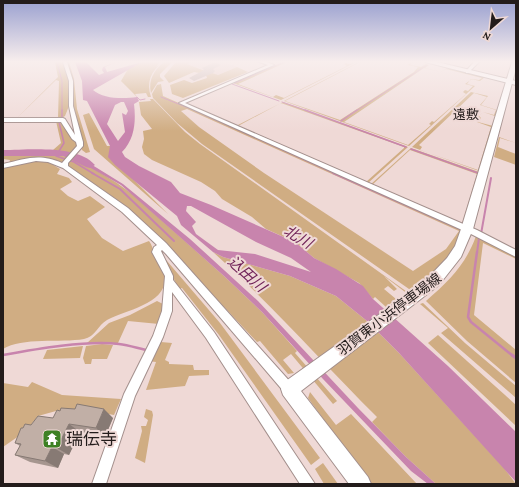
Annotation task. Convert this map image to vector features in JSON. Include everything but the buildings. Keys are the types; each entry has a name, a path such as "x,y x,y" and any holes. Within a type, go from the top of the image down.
{"main road":[{"name":"羽賀東小浜停車場線","path":"294,385 411,300 437,280 449,266 462,245 500,110 512,85"},
{"path":"294,385 361,484"}],"street":[{"path":"65,165 80,148 80,142 71,106 71,85"},
{"path":"225,85 181,103 467,230 516,254"},
{"path":"63,120 66,117 68,108 71,106"},
{"path":"3,120 63,120"},
{"path":"63,120 74,138 80,142"},
{"path":"3,166 40,159 65,165 125,210 163,245 294,385"},
{"path":"99,484 130,394 163,326 167,311 166,294 169,276 156,252 157,248 163,245"},
{"path":"169,282 214,341 308,484"}],"shaded area":[{"path":"50,85 51,85 17,118"},
{"path":"59,85 68,85 69,106 65,116 58,119"},
{"path":"72,85 75,85 77,109 90,152 86,153 82,150 73,107"},
{"path":"82,85 102,85 93,90 108,97 137,97 139,101 134,104 134,130 130,141 122,152 125,157 139,166 171,182 180,193 295,242 314,258 336,269 363,286 373,299 448,366 516,432 516,482 399,353 367,321 336,296 290,276 223,257 213,252 181,225 177,216 115,165 108,157 110,146 87,101 83,100","holes":["124,102 128,111 126,115 122,113 125,132 118,141 107,124 115,105","187,206 191,206 256,242 291,258 311,272 255,254 218,250 196,234 192,226 196,222 186,211"]},
{"path":"125,85 149,85 151,97 148,97 146,93 135,94 137,97"},
{"path":"150,85 156,85 151,93"},
{"path":"157,85 161,85 163,96 461,228 460,231 462,232 454,250 443,264 415,290 409,289 202,144 177,123 153,98 152,94","holes":["187,109 459,231 446,249 413,271 264,173 199,127 181,111"]},
{"path":"170,85 216,85 183,98 172,94"},
{"path":"238,85 273,97 276,95 284,98 311,85 281,100"},
{"path":"316,85 285,101 340,120 394,85 399,85 344,122 408,145 431,125 429,124 432,121 434,122 466,94 463,92 465,90 468,91 473,86 468,85 475,86 409,146 284,101"},
{"path":"471,92 488,96 481,105 497,110 495,116 483,112 494,115 496,110 480,105 487,97 474,93 419,145 422,147 420,150 412,147"},
{"path":"150,99 153,99 185,132 200,144 410,294 409,295 384,276 397,289 394,291 388,286 384,289 396,299 386,307 375,297 373,299 359,283 314,258 295,242 266,229 252,217 222,199 215,191 201,182 152,160 144,154 142,147 144,139 143,131 152,129 141,115 139,102 151,101"},
{"path":"283,102 408,147 367,184 236,126 280,103 238,126 366,182 404,148 281,103"},
{"path":"89,113 107,146 110,146 130,176 168,214 94,149 83,115"},
{"path":"479,116 481,118 478,122 493,126 479,171 430,153 478,170 491,127 477,122 480,118 478,117"},
{"path":"17,118 58,119 16,119"},
{"path":"56,121 60,121 78,144 77,149 73,153 60,151 3,152 53,150 61,143"},
{"path":"499,137 516,143 500,138 498,147 516,154 516,165 494,157"},
{"path":"411,148 479,172 463,226 370,185","holes":["410,150 477,174 462,224 372,185"]},
{"path":"49,154 69,157 60,163 40,158 9,164 10,160 3,159 3,155"},
{"path":"76,155 123,184 190,239 258,301 358,408 406,457 436,484 428,484 411,471 323,379 262,312 224,276 121,185 73,158"},
{"path":"72,159 86,164 132,194 224,276 262,312 297,351 295,353 337,401 333,404 291,354 283,360 294,373 288,374 260,341 257,342 149,227 116,199 68,166 67,163"},
{"path":"34,160 44,161 54,165 60,169 57,174 69,178 72,182 60,189 68,196 78,201 90,196 105,207 87,219 102,238 123,251 149,241 165,276 164,287 152,300 104,322 88,338 20,343 3,349 3,167"},
{"path":"476,236 516,255 516,259 483,243 474,315 516,350 516,383 467,341 426,301 443,286 456,271 467,255"},
{"path":"213,252 223,257 290,276 336,296 367,321 399,353 504,468 516,484 436,484 406,457 372,422 377,417 276,313"},
{"path":"161,254 220,323 320,458 311,465 219,335 182,288 179,289"},
{"path":"157,301 163,304 164,310 159,324 128,321 118,343 87,343 109,323 130,315"},
{"path":"423,303 465,343 516,386 516,398 441,333 448,328 420,304"},
{"path":"438,335 516,405 516,426 428,343"},
{"path":"163,337 161,342 172,343 165,360 169,362 169,364 193,365 194,370 209,370 209,375 189,376 185,386 146,390 156,362 148,361"},
{"path":"102,344 113,345 107,359 92,359 91,364 85,364 83,358 86,346"},
{"path":"83,346 80,358 43,359 47,350"},
{"path":"32,382 62,395 121,399 114,415 80,409 56,411 38,416 26,431 3,447 3,383 28,387"},
{"path":"310,392 336,425 351,414 417,484 371,484 308,398"},
{"path":"146,409 152,411 153,415 145,463 135,458 142,431 141,426 146,426 148,420 144,417"},
{"path":"323,463 338,484 324,484 315,469"}],"waterway":[{"path":"62,85 62,117"},
{"path":"234,85 279,101"},
{"path":"356,111 397,85"},
{"path":"137,97 140,100 145,99"},
{"path":"161,97 196,111"},
{"path":"282,102 308,111"},
{"path":"194,110 336,174"},
{"path":"305,110 406,147"},
{"path":"341,121 357,110"},
{"name":"込田川","path":"59,122 64,143 56,156 74,162 94,174"},
{"path":"411,149 478,173"},
{"name":"込田川","path":"3,153 64,153 90,165"},
{"path":"92,173 120,189 174,241"},
{"path":"333,173 460,229"},
{"path":"481,234 491,178"},
{"path":"477,253 479,238"},
{"path":"477,252 468,317 471,322 513,356"},
{"path":"3,355 31,350 92,343 119,344 146,350"},
{"path":"512,355 516,358"}],"place":[{"name":"瑞伝寺","path":"52,439"}],"district":[{"name":"遠敷","path":"466,114"}],"water label":[{"name":"北川","path":"298,237"}]}
